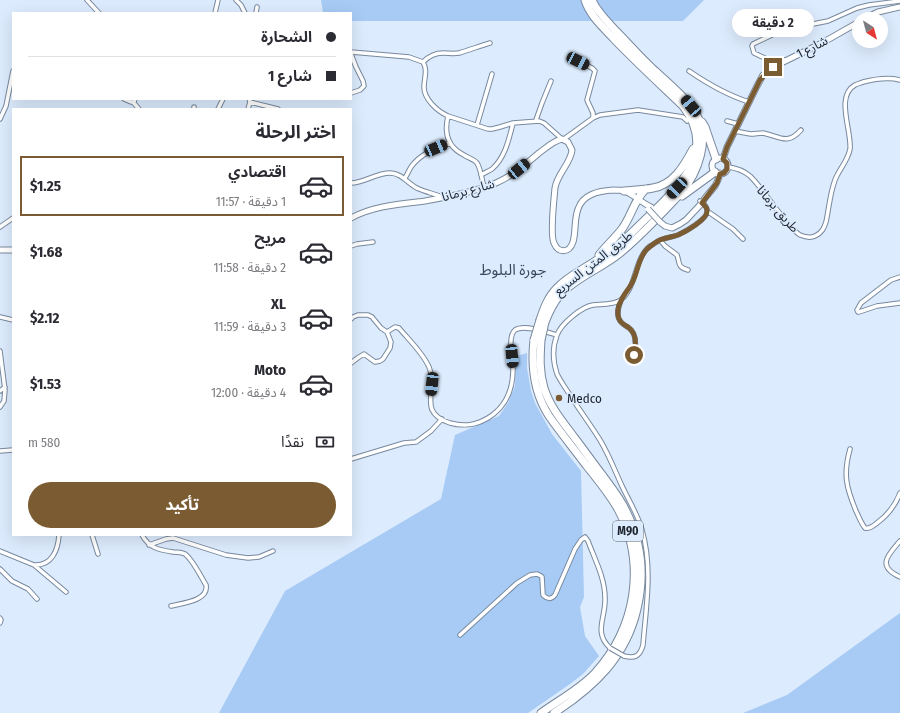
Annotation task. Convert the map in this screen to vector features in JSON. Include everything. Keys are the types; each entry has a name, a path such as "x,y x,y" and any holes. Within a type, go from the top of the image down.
{"highway":[{"name":"طريق المتن السريع","path":"541,713 584,683 595,673 608,656 624,628 633,599 635,581 630,539 624,521 604,486 543,408 536,389 532,358 538,340 546,304 557,287 624,240 677,188 693,161 696,142 694,124 683,106 603,27 588,9 585,0"},
{"name":"طريق المتن السريع","path":"542,321 561,294 619,254 633,242 688,186 700,161 702,152 702,133 697,115 685,99 649,66 603,17 592,0"},
{"path":"697,115 705,127 720,159"},
{"path":"624,191 654,188 674,177 686,163 696,142"},
{"path":"674,200 686,194 708,176 717,173"},
{"path":"594,262 622,229 646,189"},
{"name":"طريق المتن السريع","path":"538,340 540,369 548,398 556,413 614,490 626,510 638,543 642,577 636,613 624,644 599,678 554,713"}],"street":[{"path":"87,0 98,12"},
{"path":"214,12 218,0"},
{"path":"236,0 243,12"},
{"path":"788,59 771,61 766,60 754,53 752,46 753,44 774,34 828,21 858,8 900,1"},
{"path":"256,12 257,7"},
{"path":"878,12 900,7"},
{"name":"شارع 1","path":"720,159 756,86 763,75 773,67 822,43 852,26"},
{"path":"423,62 427,58 438,54 451,54 490,43"},
{"path":"352,53 409,57 423,62 426,70 424,88 425,94 430,102 443,114 488,129 513,123 536,120 541,121 568,142 572,150 572,154 555,187 553,241 559,250 563,251 570,248 573,242 577,211 580,204 584,199 594,194 603,191 624,191 639,199 666,226 676,226 686,220 717,183 717,173 713,170 712,165 713,162 720,159 727,163 728,167 725,171 717,173"},
{"path":"352,58 364,84 362,89 352,93"},
{"path":"578,61 595,71 587,100 593,113 593,118"},
{"path":"689,71 723,92 749,102"},
{"path":"477,125 492,74"},
{"path":"0,119 6,106 12,77"},
{"name":"طريق برمانا","path":"728,167 737,168 751,177 779,214 795,231 801,235 812,237 822,232 825,228 836,176 850,150 845,107 847,95 854,86 868,81 887,78 900,80"},
{"path":"536,120 551,81"},
{"path":"249,101 274,108"},
{"path":"563,139 600,114 638,110 683,117 687,121"},
{"path":"448,116 447,138 457,152 476,162 484,187"},
{"path":"727,121 738,124"},
{"path":"481,175 492,169 503,155 513,123"},
{"path":"735,131 746,133 764,133 783,139 790,138 801,130"},
{"name":"شارع برمانا","path":"352,218 375,209 397,204 456,196 496,184 519,169 553,142 563,139"},
{"path":"405,178 412,166 420,157 450,143"},
{"path":"352,183 390,173 405,178 415,187 443,198"},
{"path":"702,201 707,211 733,229 743,239"},
{"path":"634,355 636,346 634,335 630,328 623,324 619,319 618,311 621,300 633,282 643,254 660,240 676,236 691,228 704,218 707,211"},
{"path":"0,227 12,219"},
{"path":"660,240 677,255 678,263 681,267 688,270"},
{"path":"352,246 373,242"},
{"path":"0,250 12,250"},
{"path":"900,277 886,283 861,303 857,310 859,312 878,306 900,303"},
{"path":"460,635 517,583 530,575 537,574 541,576 543,579 543,594 549,599 553,598 556,595 575,549 581,540 586,537 603,581 605,599 601,632 604,641 610,648 624,656 635,657 642,651 648,587 647,554 643,532 639,520 610,458 558,376 554,364 557,335 559,330 566,322 591,305 612,303 621,300"},
{"path":"352,318 358,315 368,315 372,317 381,328 387,332 390,342 388,352 380,361 375,362 364,354 352,362"},
{"path":"0,317 12,320"},
{"path":"387,332 395,327 398,327 424,358 429,367 432,384 431,407 433,412 437,417 461,425 480,423 500,409 506,400 512,385 512,336 517,329 531,328 557,335"},
{"path":"0,351 5,387 4,401 0,407"},
{"path":"0,391 5,387"},
{"path":"352,459 404,443 416,442 442,419"},
{"path":"850,449 846,480 852,501 864,526 870,528 886,516 895,504 900,493"},
{"path":"0,451 12,450"},
{"path":"0,551 40,566 53,557 59,536"},
{"path":"92,536 98,554"},
{"path":"142,536 144,540 154,548 179,552 185,555 190,559 206,585 204,594 199,598 171,606"},
{"path":"149,545 173,538 226,555 248,558 259,557 273,551"},
{"path":"900,540 887,557 886,562 890,571 900,577"},
{"path":"34,565 66,592"},
{"path":"0,569 12,581 28,589 37,599"},
{"path":"0,618 0,623"}],"shaded area":[{"path":"321,0 704,0 683,21 352,21 352,12 323,12"},
{"path":"527,353 527,368 531,391 535,403 552,434 581,471 584,597 580,607 585,636 599,656 583,674 528,713 219,713 285,591 441,499 455,435 499,416 508,403 515,386 517,356"},
{"path":"900,613 900,713 743,713 787,695"}],"place":[{"name":"Medco","path":"559,398"}],"district":[{"name":"جورة البلوط","path":"513,270"}],"route":[{"path":"634,355 636,346 634,335 630,328 623,324 619,319 618,311 621,300 633,282 641,258 646,250 652,245 660,240 676,236 684,232 699,222 706,215 707,209 702,203 717,183 720,174 724,173 727,169 728,165 723,159 727,147 760,80 763,75 773,67"}]}
